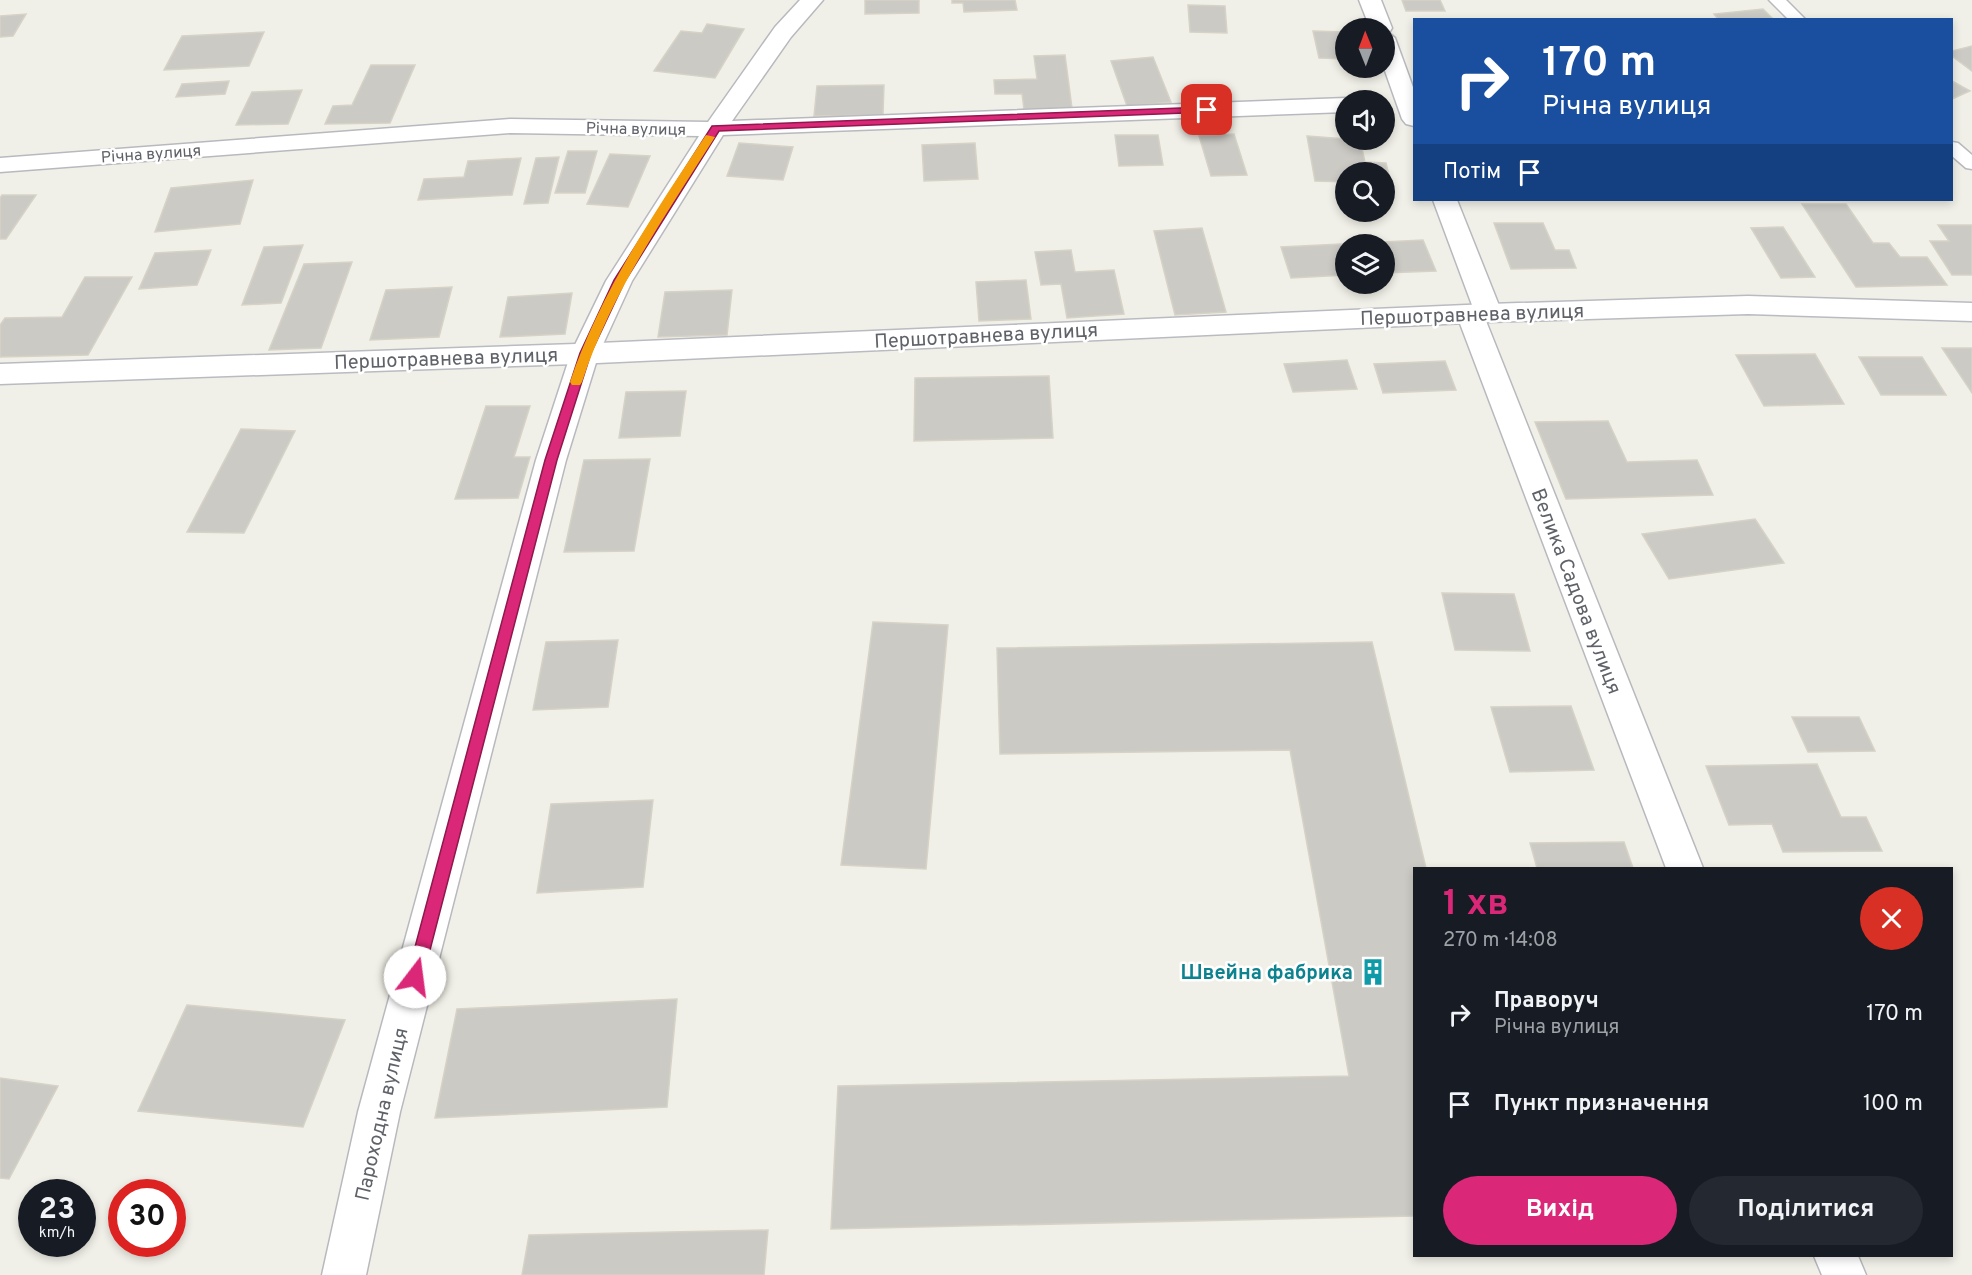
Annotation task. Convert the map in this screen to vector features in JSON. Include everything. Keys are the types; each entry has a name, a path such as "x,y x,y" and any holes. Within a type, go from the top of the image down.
{"street":[{"name":"Пароходна вулиця","path":"344,1275 382,1100 551,460 585,353 619,280 716,129 783,32 812,0"},
{"path":"1370,0 1377,18"},
{"path":"1395,68 1411,111"},
{"name":"Річна вулиця","path":"0,165 510,126 716,129 1335,105"},
{"path":"1395,106 1411,111"},
{"name":"Велика Садова вулиця","path":"1445,201 1479,313 1685,867"},
{"name":"Першотравнева вулиця","path":"0,374 585,353 1479,313 1748,305 1972,312"},
{"path":"1836,1257 1844,1275"}],"lane":[{"path":"1777,0 1797,18"},
{"path":"1953,148 1972,164"}],"building":[{"path":"865,0 919,0 919,13 865,14"},
{"path":"952,0 1015,0 1017,10 964,12 963,3 952,3"},
{"path":"1402,0 1440,0 1445,11 1406,11"},
{"path":"1188,5 1225,6 1227,33 1190,32"},
{"path":"1763,9 1772,18 1717,18 1714,14"},
{"path":"26,14 13,36 0,37 0,16"},
{"path":"707,24 744,29 715,78 654,71 681,31 702,33"},
{"path":"1313,31 1335,32 1335,59 1319,58"},
{"path":"264,32 249,66 164,70 182,36"},
{"path":"1972,46 1972,71 1953,57 1953,51"},
{"path":"1065,55 1072,108 1024,109 1022,94 995,94 994,80 1037,79 1034,56"},
{"path":"1153,57 1171,102 1127,106 1111,61"},
{"path":"371,65 415,65 390,123 325,124 333,106 352,105"},
{"path":"229,81 225,94 176,97 182,84"},
{"path":"1953,82 1970,91 1953,99"},
{"path":"884,85 883,115 814,116 817,86"},
{"path":"302,90 288,124 236,125 252,92"},
{"path":"1234,134 1247,175 1211,176 1199,136"},
{"path":"1115,135 1158,135 1163,165 1119,166"},
{"path":"1307,136 1335,138 1335,150 1362,150 1365,162 1335,162 1335,182 1315,181"},
{"path":"739,143 793,147 783,180 727,176"},
{"path":"975,143 978,179 924,181 922,145"},
{"path":"568,151 597,151 585,193 555,193"},
{"path":"610,154 650,156 628,207 587,204"},
{"path":"559,157 548,203 524,204 536,158"},
{"path":"521,158 512,195 418,200 424,179 464,177 468,161"},
{"path":"253,180 240,224 155,232 171,188"},
{"path":"2,195 36,195 6,239 0,239 0,198"},
{"path":"1802,204 1846,204 1873,243 1889,243 1900,257 1927,257 1947,285 1856,287"},
{"path":"1494,223 1543,223 1555,250 1569,250 1576,268 1511,269"},
{"path":"1938,225 1972,225 1972,275 1952,275 1930,241 1949,241"},
{"path":"1783,227 1815,277 1781,278 1751,228"},
{"path":"1202,228 1226,312 1175,315 1154,231"},
{"path":"1423,240 1436,271 1395,273 1395,241"},
{"path":"1335,244 1335,276 1291,278 1281,247"},
{"path":"303,245 281,303 242,305 264,247"},
{"path":"211,250 197,285 139,289 155,253"},
{"path":"1071,250 1075,272 1114,270 1124,314 1067,318 1061,284 1041,285 1035,252"},
{"path":"352,262 321,348 269,350 304,264"},
{"path":"85,277 132,277 88,355 0,357 0,325 5,318 62,317"},
{"path":"1026,280 1031,319 979,321 976,282"},
{"path":"452,287 439,337 370,340 386,290"},
{"path":"732,290 727,335 658,337 665,292"},
{"path":"572,293 565,334 500,337 508,297"},
{"path":"1942,348 1972,348 1972,393"},
{"path":"1815,354 1844,404 1764,406 1736,355"},
{"path":"1859,357 1922,357 1946,395 1881,395"},
{"path":"1347,360 1357,389 1293,392 1284,364"},
{"path":"1445,361 1456,390 1383,393 1374,364"},
{"path":"1049,376 1053,438 914,441 915,378"},
{"path":"686,391 680,436 619,438 626,392"},
{"path":"486,406 530,406 514,457 530,457 518,498 455,499"},
{"path":"1608,421 1627,462 1697,460 1713,495 1566,499 1535,422"},
{"path":"241,429 295,431 244,533 187,532"},
{"path":"650,459 634,551 564,552 584,460"},
{"path":"1755,519 1784,563 1669,579 1642,534"},
{"path":"1442,593 1514,594 1530,651 1455,650"},
{"path":"873,622 948,625 926,869 841,865"},
{"path":"618,640 608,707 533,710 546,642"},
{"name":"Швейна фабрика","path":"1372,642 1426,867 1413,867 1413,1216 831,1229 838,1086 1349,1076 1290,750 1000,754 997,648"},
{"path":"1571,706 1594,770 1510,772 1491,707"},
{"path":"1792,717 1859,717 1875,751 1808,752"},
{"path":"1817,764 1841,817 1866,817 1882,851 1783,852 1772,824 1729,825 1706,766"},
{"path":"653,800 643,887 537,893 551,804"},
{"path":"1624,842 1633,867 1537,867 1530,843"},
{"path":"677,999 667,1107 435,1118 457,1009"},
{"path":"187,1005 345,1020 303,1127 138,1111"},
{"path":"0,1078 58,1086 9,1179 0,1178"},
{"path":"768,1230 764,1275 522,1275 529,1235"}],"slow traffic":[{"path":"576,382 585,353 619,280 710,137"}],"place":[{"name":"Швейна фабрика","path":"1373,972"}],"route":[{"path":"415,977 551,460 585,353 619,280 716,129 1207,110"}]}
